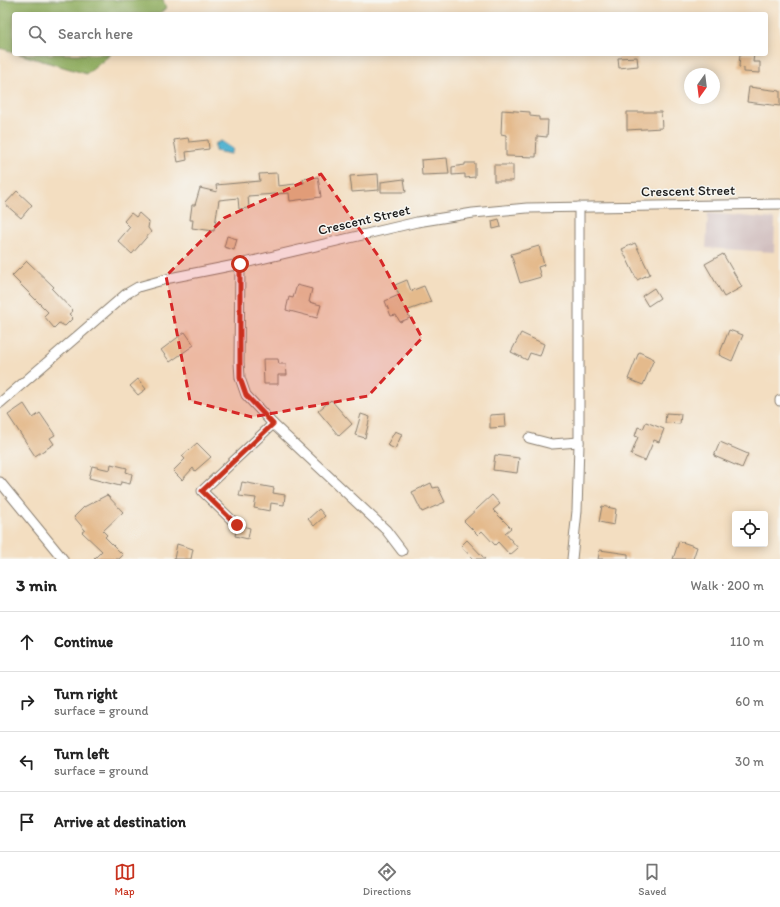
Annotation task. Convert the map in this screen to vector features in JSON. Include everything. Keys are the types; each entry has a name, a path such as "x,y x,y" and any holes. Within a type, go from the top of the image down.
{"street":[{"name":"Crescent Street","path":"0,403 126,294 138,287 170,278 240,264 417,222 473,213 579,207 780,204"},
{"path":"572,559 577,511 579,442 579,207"},
{"path":"240,264 240,378 246,395 273,424 386,530 402,552"},
{"path":"237,525 202,491 273,424"},
{"path":"529,438 552,444 579,442"},
{"path":"0,482 63,559"}],"highlighted area":[{"path":"321,174 379,257 422,338 368,396 252,417 190,401 166,276 224,218"}],"shaded area":[{"path":"708,213 775,219 774,252 706,248"}],"green space":[{"path":"0,0 163,0 166,8 161,12 12,12 12,51 0,48"},
{"path":"26,56 109,56 87,74"}],"water":[{"path":"221,141 233,149 231,154 215,151 215,144"}],"building":[{"path":"740,56 754,56 753,62 760,62 760,73 744,72 744,68 739,67"},
{"path":"637,57 638,66 619,68 618,58"},
{"path":"749,87 780,91 780,106 747,102"},
{"path":"502,110 530,112 530,116 539,117 539,120 548,120 547,137 537,136 536,157 506,156 506,135 501,134"},
{"path":"627,112 661,112 662,128 627,130"},
{"path":"188,138 189,142 208,140 209,149 186,152 187,160 178,162 174,140"},
{"path":"447,158 449,174 422,175 421,160"},
{"path":"465,163 475,163 475,177 465,178 465,174 452,175 452,167 465,165"},
{"path":"494,165 513,165 513,181 494,181"},
{"path":"277,173 278,186 304,183 303,179 318,177 321,197 290,201 289,193 248,196 249,208 239,209 238,198 219,200 214,231 192,228 193,220 190,220 192,205 195,205 200,188 217,192 216,185 260,181 259,174"},
{"path":"378,174 379,190 352,192 350,176"},
{"path":"404,179 406,192 381,192 381,182"},
{"path":"17,191 32,205 21,218 5,204"},
{"path":"131,213 136,217 139,213 149,222 148,228 151,232 132,254 118,241 130,227 124,221"},
{"path":"499,219 501,227 493,229 492,221"},
{"path":"227,236 237,239 234,250 224,247"},
{"path":"635,243 650,274 637,280 622,249"},
{"path":"539,246 544,265 538,267 541,277 520,283 511,254"},
{"path":"723,254 742,287 724,297 705,264"},
{"path":"27,261 54,287 52,289 73,311 69,314 73,318 65,326 59,323 54,328 44,316 48,312 12,276"},
{"path":"407,280 411,291 424,286 431,302 406,311 410,318 400,322 396,315 391,316 385,301 399,295 395,285"},
{"path":"297,285 312,289 309,302 321,305 317,318 286,310 289,297 293,298"},
{"path":"654,288 660,298 648,306 642,296"},
{"path":"729,330 743,335 732,361 719,355"},
{"path":"185,332 194,345 170,362 161,350"},
{"path":"521,333 544,344 540,356 530,353 527,360 511,352"},
{"path":"639,352 654,359 643,385 628,379"},
{"path":"263,359 278,359 279,364 286,364 287,375 278,375 278,384 264,384"},
{"path":"138,379 146,389 138,395 130,386"},
{"path":"331,400 352,424 339,436 318,411"},
{"path":"24,404 33,418 40,413 55,435 50,438 54,444 35,456 8,415"},
{"path":"666,413 681,414 680,424 665,423"},
{"path":"361,414 370,417 365,438 355,435"},
{"path":"505,414 506,427 490,428 490,415"},
{"path":"646,422 664,429 659,442 654,440 645,461 631,455 638,437 635,436 638,427 643,429"},
{"path":"395,431 402,434 395,449 387,445"},
{"path":"720,442 748,454 742,468 714,456"},
{"path":"197,443 211,457 195,471 193,468 182,480 173,471 185,459 182,456"},
{"path":"495,455 519,458 517,473 493,470"},
{"path":"111,464 127,468 126,472 132,474 130,484 121,482 120,486 89,478 92,466 110,470"},
{"path":"242,482 274,488 273,493 285,495 284,505 271,503 270,511 254,508 256,498 239,496"},
{"path":"431,483 433,488 438,487 445,502 422,512 412,492"},
{"path":"107,495 123,512 103,531 107,535 105,537 123,555 119,559 94,559 102,551 82,532 85,530 74,517 84,507"},
{"path":"492,495 500,504 493,510 511,528 505,533 518,548 510,555 498,542 495,545 482,531 478,535 464,521"},
{"path":"602,506 616,509 614,525 599,522"},
{"path":"319,509 325,516 314,526 308,519"},
{"path":"243,526 250,528 248,539 235,536 236,531 241,529"},
{"path":"467,540 485,559 473,559 461,546"},
{"path":"679,541 697,547 693,559 673,559"},
{"path":"177,544 193,549 191,559 174,559"},
{"path":"600,550 628,554 628,559 598,559"}],"route":[{"path":"237,525 202,491 273,424 246,395 240,378 240,264"}]}
